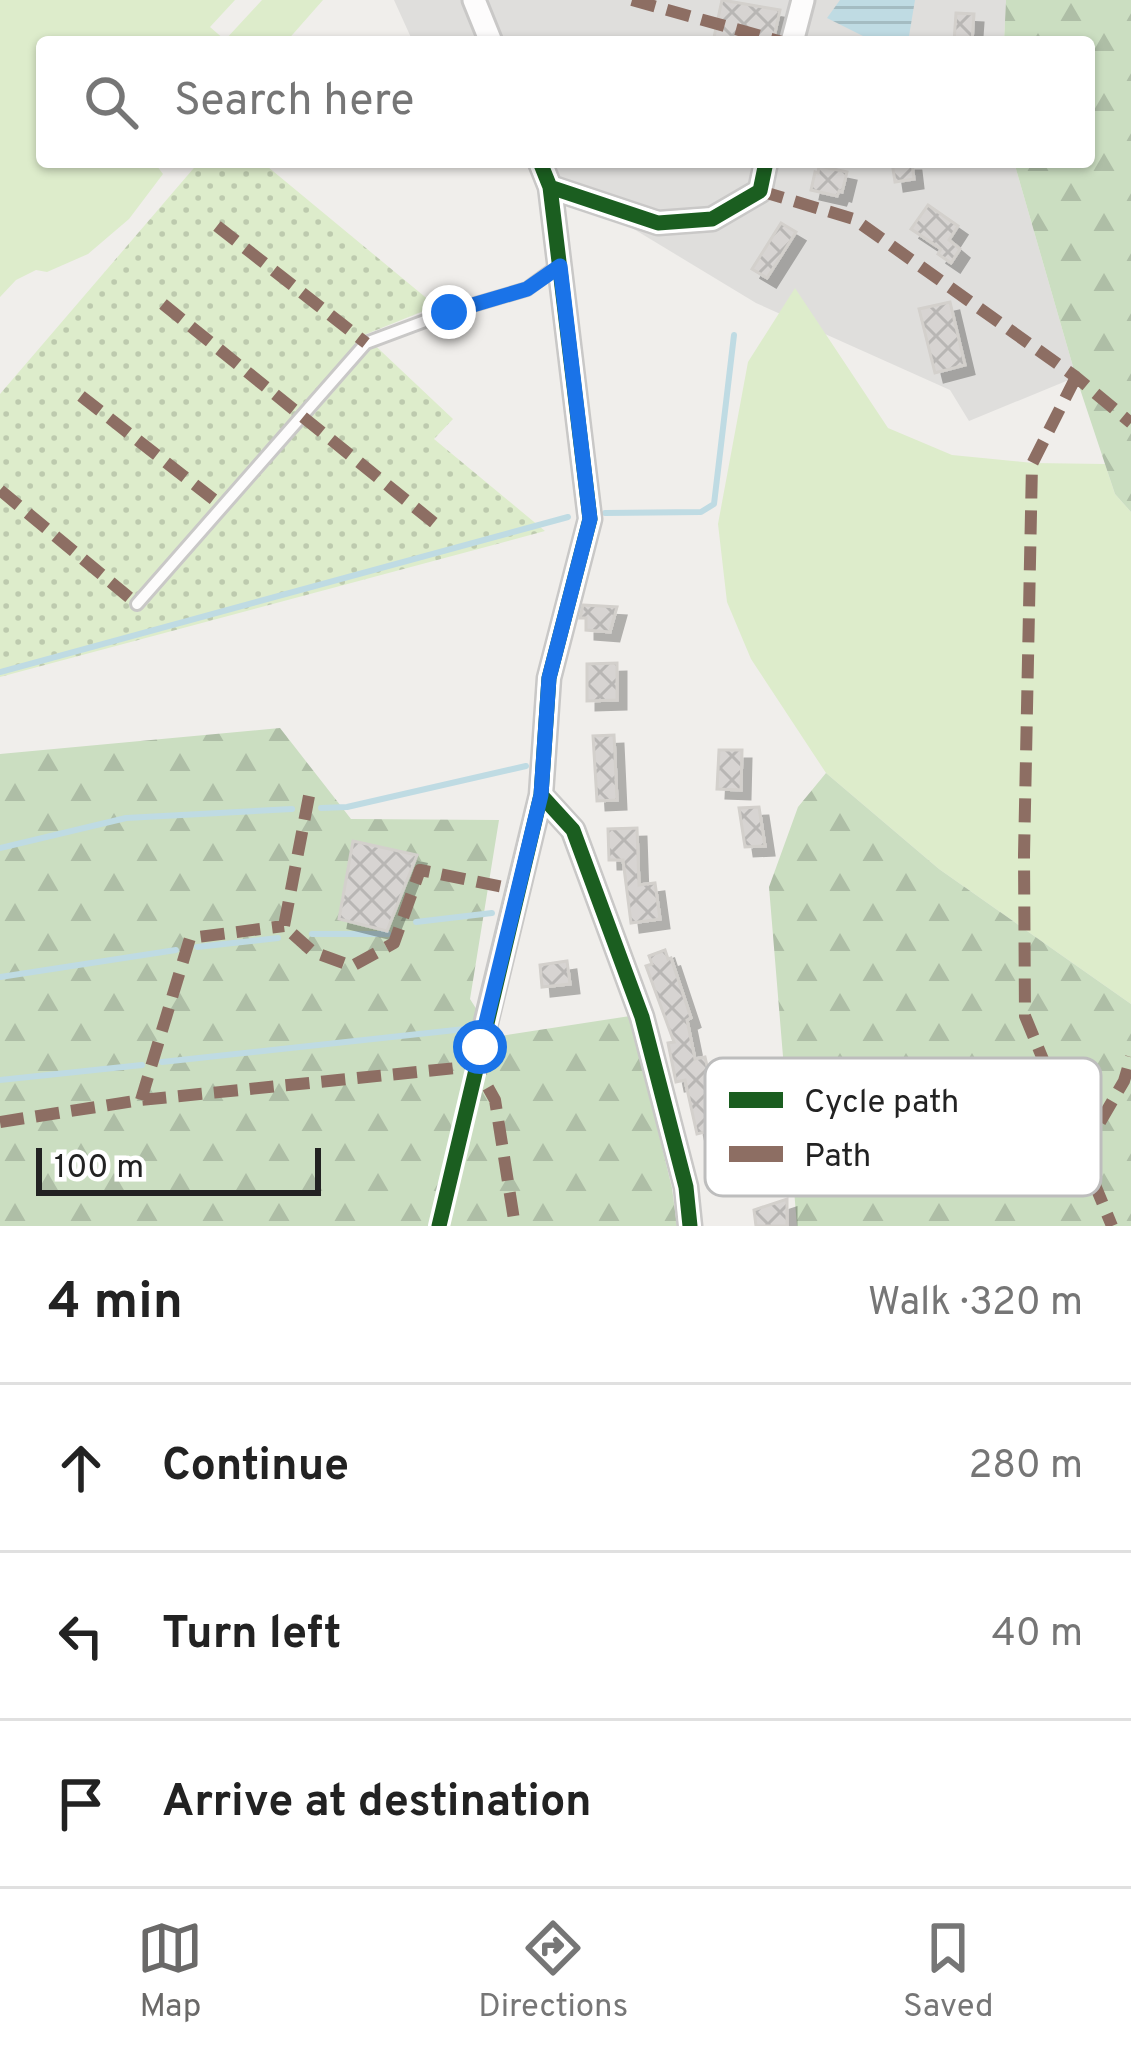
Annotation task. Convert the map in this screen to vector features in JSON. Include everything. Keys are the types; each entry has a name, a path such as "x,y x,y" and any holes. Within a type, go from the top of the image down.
{"street":[{"path":"474,0 489,36"},
{"path":"794,36 803,0"},
{"path":"480,1047 541,795 549,678 590,519 550,187 542,168"},
{"path":"550,187 658,223 712,219 760,191 765,168"},
{"path":"541,795 573,830 642,1017 686,1187 691,1226"}],"lane":[{"path":"137,604 366,343 527,289 560,266"}],"shaded area":[{"path":"394,0 1006,0 1004,36 410,36"},
{"path":"533,168 1016,168 1076,377 969,421 950,390 756,303"}],"green space":[{"path":"0,0 235,0 210,27 220,36 36,36 36,168 158,168 163,174 129,219 88,254 47,272 36,270 16,280 0,297"},
{"path":"262,0 323,0 291,36 229,36"},
{"path":"1006,0 1131,0 1131,512 1115,494 1016,168 1095,168 1095,36 1004,36"},
{"path":"194,168 269,168 436,306 364,335 453,419 434,439 545,531 0,677 0,394"},
{"path":"795,288 888,428 952,455 1105,464 1115,494 1131,512 1131,1004 939,869 826,773 751,659 727,602 718,524 748,362"},
{"path":"280,728 351,819 499,820 470,999 494,1037 630,1016 677,1226 0,1226 0,754","holes":["354,841 417,855 386,931 340,919"]},
{"path":"826,773 939,869 1131,1004 1131,1226 797,1226 795,1196 1101,1196 1101,1058 783,1058 769,887 798,807"}],"water":[{"path":"840,0 915,0 909,36 863,36 827,18"}],"building":[{"path":"722,0 780,10 774,36 714,36"},
{"path":"956,13 974,14 972,36 954,36"},
{"path":"819,168 847,172 842,192 837,196 811,190"},
{"path":"893,168 913,168 914,179 895,182"},
{"path":"928,205 958,226 949,240 960,249 951,263 938,254 941,249 911,229"},
{"path":"781,223 796,232 767,278 752,269"},
{"path":"950,302 965,365 935,373 919,309"},
{"path":"583,605 617,607 610,632 586,630 586,618 580,618"},
{"path":"617,663 617,700 587,701 587,664"},
{"path":"614,735 617,800 597,801 593,736"},
{"path":"719,750 742,750 741,790 717,789"},
{"path":"759,807 765,846 745,847 739,808"},
{"path":"637,828 639,885 655,883 660,919 631,923 623,860 609,860 608,829"},
{"path":"353,841 417,855 387,931 339,919"},
{"path":"665,950 671,958 691,1018 687,1020 695,1059 705,1057 705,1132 697,1134 685,1080 676,1082 668,1043 674,1042 646,966 652,964 649,956"},
{"path":"567,961 570,984 542,987 540,965"},
{"path":"787,1199 787,1226 756,1226 754,1210"}],"waterway":[{"path":"605,513 701,512 714,504 734,335"},
{"path":"0,672 568,517"},
{"path":"321,808 347,807 526,766"},
{"path":"0,848 126,818 292,809"},
{"path":"416,922 492,913"},
{"path":"312,934 388,934"},
{"path":"197,947 278,938"},
{"path":"0,977 176,950"},
{"path":"162,1062 474,1028"},
{"path":"0,1080 142,1065"}],"marked path":[{"path":"632,0 761,36"},
{"path":"760,191 854,219 1076,377 1131,423"},
{"path":"217,226 366,343"},
{"path":"163,304 438,526"},
{"path":"1042,1058 1025,1016 1032,464 1076,377"},
{"path":"81,396 222,506"},
{"path":"0,490 137,604"},
{"path":"309,796 284,926 313,952 352,966 394,943 420,870 518,890"},
{"path":"141,1100 190,938 284,926"},
{"path":"1101,1120 1124,1081 1131,1057"},
{"path":"0,1122 141,1100 476,1066 495,1100 515,1226"},
{"path":"1100,1196 1112,1226"}],"cycle path":[{"path":"439,1226 541,795 549,678 590,519 550,187 542,168"},
{"path":"550,187 658,223 712,219 760,191 765,168"},
{"path":"541,795 573,830 642,1017 686,1187 690,1226"}],"route":[{"path":"449,312 527,289 560,266 590,519 549,678 541,795 480,1047"}]}
